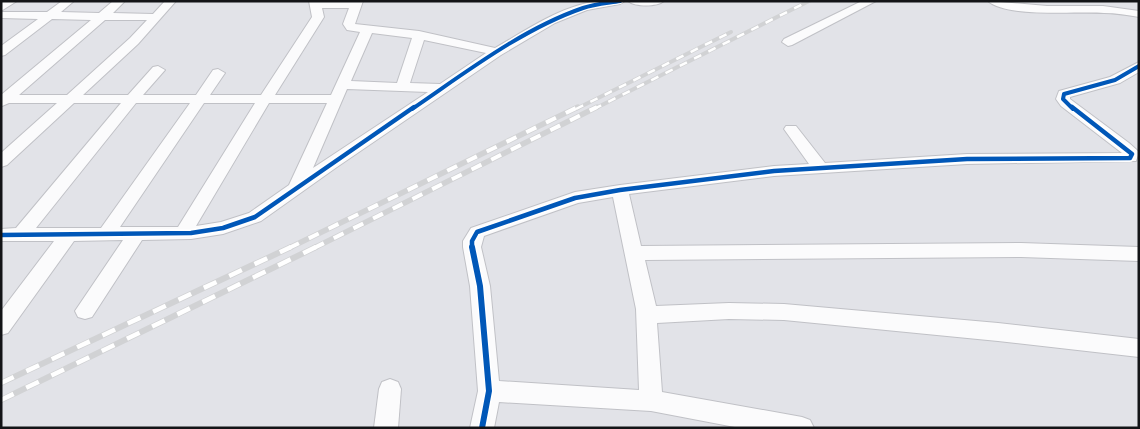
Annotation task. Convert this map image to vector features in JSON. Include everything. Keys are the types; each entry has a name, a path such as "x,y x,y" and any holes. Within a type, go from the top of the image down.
{"street":[{"path":"1,8 12,1"},
{"path":"1,52 68,1"},
{"path":"2,100 120,1"},
{"path":"1,162 134,41 171,1"},
{"path":"1,235 183,233 223,228 255,217 497,52 551,21 584,7 620,1"},
{"path":"633,1 659,1"},
{"path":"788,42 871,1"},
{"path":"993,1 1029,8 1072,5 1139,14"},
{"path":"183,233 318,17 314,3 357,3 349,26 368,30 419,35 497,52"},
{"path":"1,15 155,17"},
{"path":"297,187 368,30"},
{"path":"402,87 419,35"},
{"path":"21,235 158,70"},
{"path":"107,234 218,73"},
{"path":"482,428 488,391 480,286 472,248 472,241 477,232 575,198 620,190 774,171 967,159 1130,158 1132,154 1124,146 1063,99 1064,94 1135,73"},
{"path":"2,100 265,99 402,87 442,88"},
{"path":"791,129 821,168"},
{"path":"620,190 647,315 651,401"},
{"path":"85,311 137,233"},
{"path":"1,327 69,234"},
{"path":"634,253 1021,250 1139,254"},
{"path":"647,315 729,311 784,312 998,332 1139,348"},
{"path":"386,428 390,389"},
{"path":"488,391 651,401 802,428"}],"railway":[{"path":"594,109 809,1"},
{"path":"576,109 731,32"},
{"path":"289,248 578,107"},
{"path":"314,248 597,107"},
{"path":"1,383 291,247"},
{"path":"1,400 316,247"}],"cycle path":[{"path":"1,235 191,233 223,228 255,217 331,163 497,52 551,21 584,7 620,1"},
{"path":"482,428 489,391 480,286 472,247 472,241 477,232 575,198 620,190 774,171 967,159 1130,158 1132,154 1124,146 1063,99 1064,94 1115,80 1139,66"}]}
